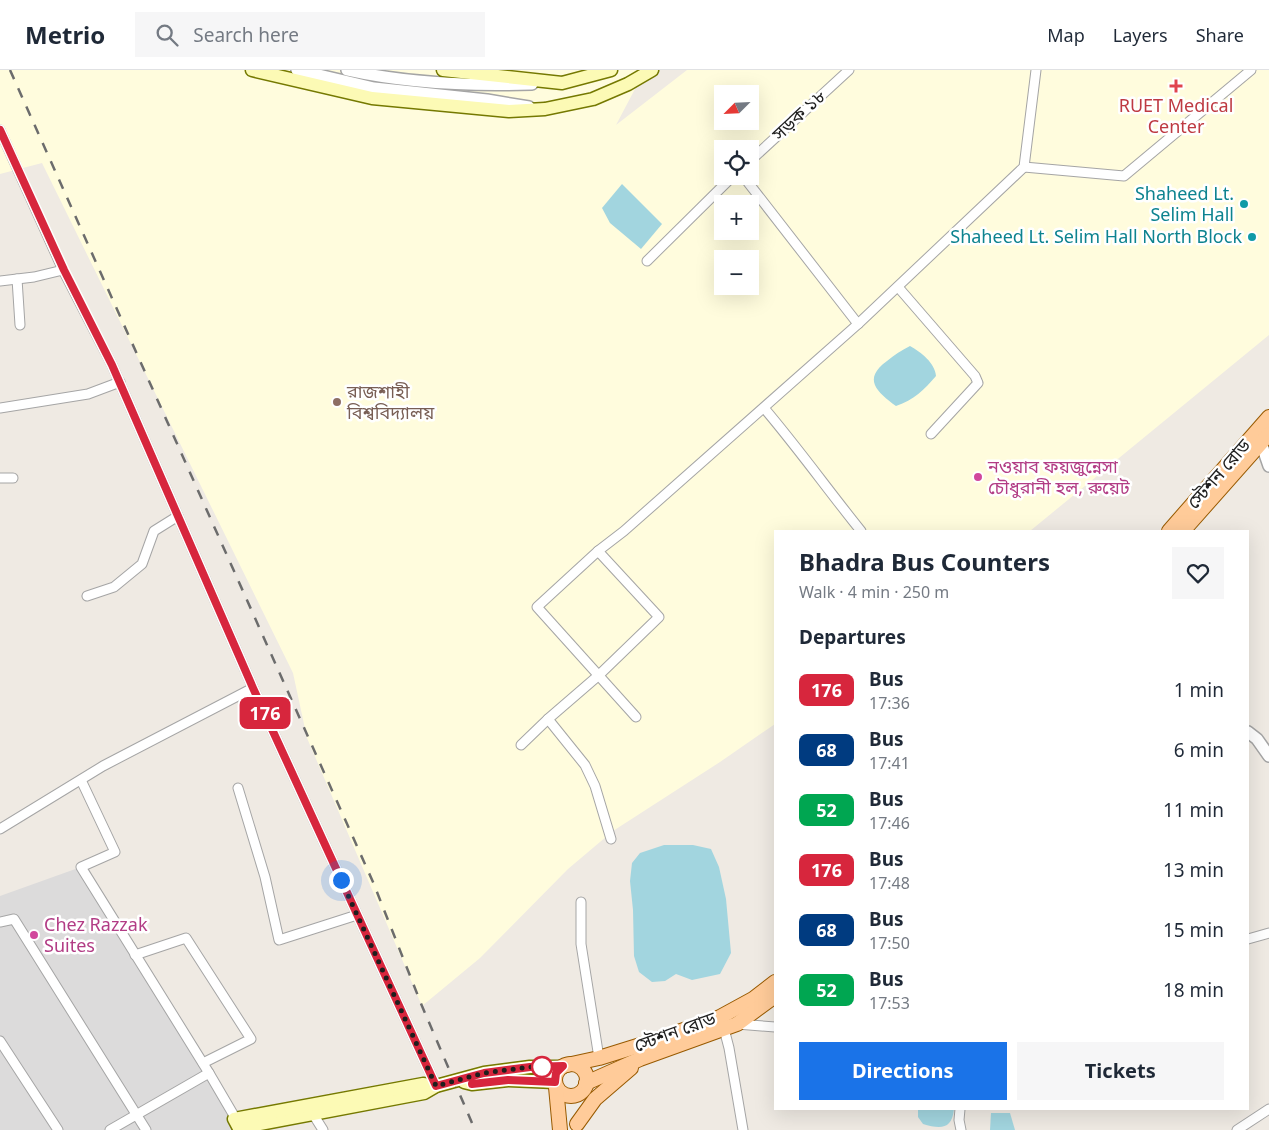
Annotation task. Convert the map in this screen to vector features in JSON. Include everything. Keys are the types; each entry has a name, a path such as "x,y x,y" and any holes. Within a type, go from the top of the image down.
{"main road":[{"path":"252,70 372,98 509,111 545,109 593,99 628,84 652,70"},
{"path":"443,70 562,83 611,70"},
{"name":"স্টেশন রোড","path":"1184,530 1262,436 1269,417"},
{"name":"স্টেশন রোড","path":"1170,530 1262,436"},
{"name":"স্টেশন রোড","path":"565,1066 727,1024 753,999 774,983"},
{"name":"স্টেশন রোড","path":"584,1088 640,1059 727,1024 774,997"},
{"path":"577,1127 595,1100 640,1059"},
{"path":"560,1130 556,1073 565,1066"},
{"path":"240,1124 313,1114 424,1093 436,1086 484,1073 530,1067 577,1066 582,1069 586,1078 577,1127"},
{"path":"459,1080 472,1084 508,1080 556,1085 563,1094 569,1096 584,1088"},
{"path":"240,1124 423,1084 436,1086"}],"street":[{"path":"297,70 374,88 487,100 545,109"},
{"path":"347,70 375,76 489,86 562,83"},
{"name":"সড়ক ১৮","path":"759,153 849,70"},
{"path":"636,717 537,607 598,551 624,531 858,324 1024,167 1036,70"},
{"path":"1236,70 1242,78"},
{"path":"1024,167 1124,176 1251,70"},
{"path":"0,130 64,270 120,382 253,688 436,1086"},
{"path":"647,261 724,185"},
{"path":"750,185 858,324"},
{"path":"0,281 34,277 64,270"},
{"path":"17,279 20,325"},
{"path":"898,287 975,376 978,383 931,434"},
{"path":"0,408 88,394 120,382"},
{"path":"764,408 798,448 819,479 860,530"},
{"path":"1262,436 1269,466"},
{"path":"0,478 13,478"},
{"path":"87,596 114,587 142,564 154,531 178,516"},
{"path":"521,745 659,617 598,551"},
{"path":"0,829 104,766 253,688"},
{"path":"548,719 585,765 595,786 611,838"},
{"path":"1249,733 1257,739 1269,756"},
{"path":"81,780 115,852 81,867 240,1124"},
{"path":"238,788 265,877 279,940 357,916"},
{"path":"581,902 581,944 599,1058"},
{"path":"0,922 14,919 146,1130"},
{"path":"1249,939 1269,933"},
{"path":"135,955 186,938 251,1039 203,1063"},
{"path":"743,1130 727,1024 774,1027"},
{"path":"0,1041 58,1130"},
{"path":"110,1130 209,1073"},
{"path":"1236,1130 1269,1109"},
{"path":"960,1110 961,1130"},
{"path":"313,1114 323,1130"}],"shaded area":[{"path":"0,70 645,70 616,125 687,70 1269,70 1269,335 1031,530 774,530 774,725 613,831 568,869 480,958 422,1006 307,738 293,673 42,163 0,174"},
{"path":"81,867 162,998 248,1130 0,1130 0,896"}],"water":[{"path":"622,184 662,224 641,249 610,223 602,208"},
{"path":"910,346 930,362 936,376 918,394 896,406 878,390 875,385 875,374 890,359"},
{"path":"664,845 693,845 711,849 719,867 726,899 731,953 720,974 692,980 676,974 665,981 652,982 639,972 634,956 630,881 632,863 640,853"},
{"path":"918,1110 954,1110 951,1121 940,1127 923,1124 918,1117"},
{"path":"991,1113 1010,1113 1015,1130 990,1130"}],"railway":[{"path":"10,70 373,882 422,1006 475,1130"}],"bus line":[{"name":"176","path":"0,130 64,270 112,365 253,688 436,1086 484,1073 530,1067 563,1066 556,1073 555,1082 508,1080 472,1084"}],"place":[{"name":"RUET Medical Center","path":"1176,86"},
{"name":"Shaheed Lt. Selim Hall","path":"1244,204"},
{"name":"Shaheed Lt. Selim Hall North Block","path":"1252,237"},
{"name":"রাজশাহী বিশ্ববিদ্যালয়","path":"337,402"},
{"name":"নওয়াব ফয়জুন্নেসা চৌধুরানী হল, রুয়েট","path":"978,477"},
{"name":"Chez Razzak Suites","path":"34,935"}],"route":[{"path":"341,880 436,1086 484,1073 530,1067 550,1067 542,1067"}]}
